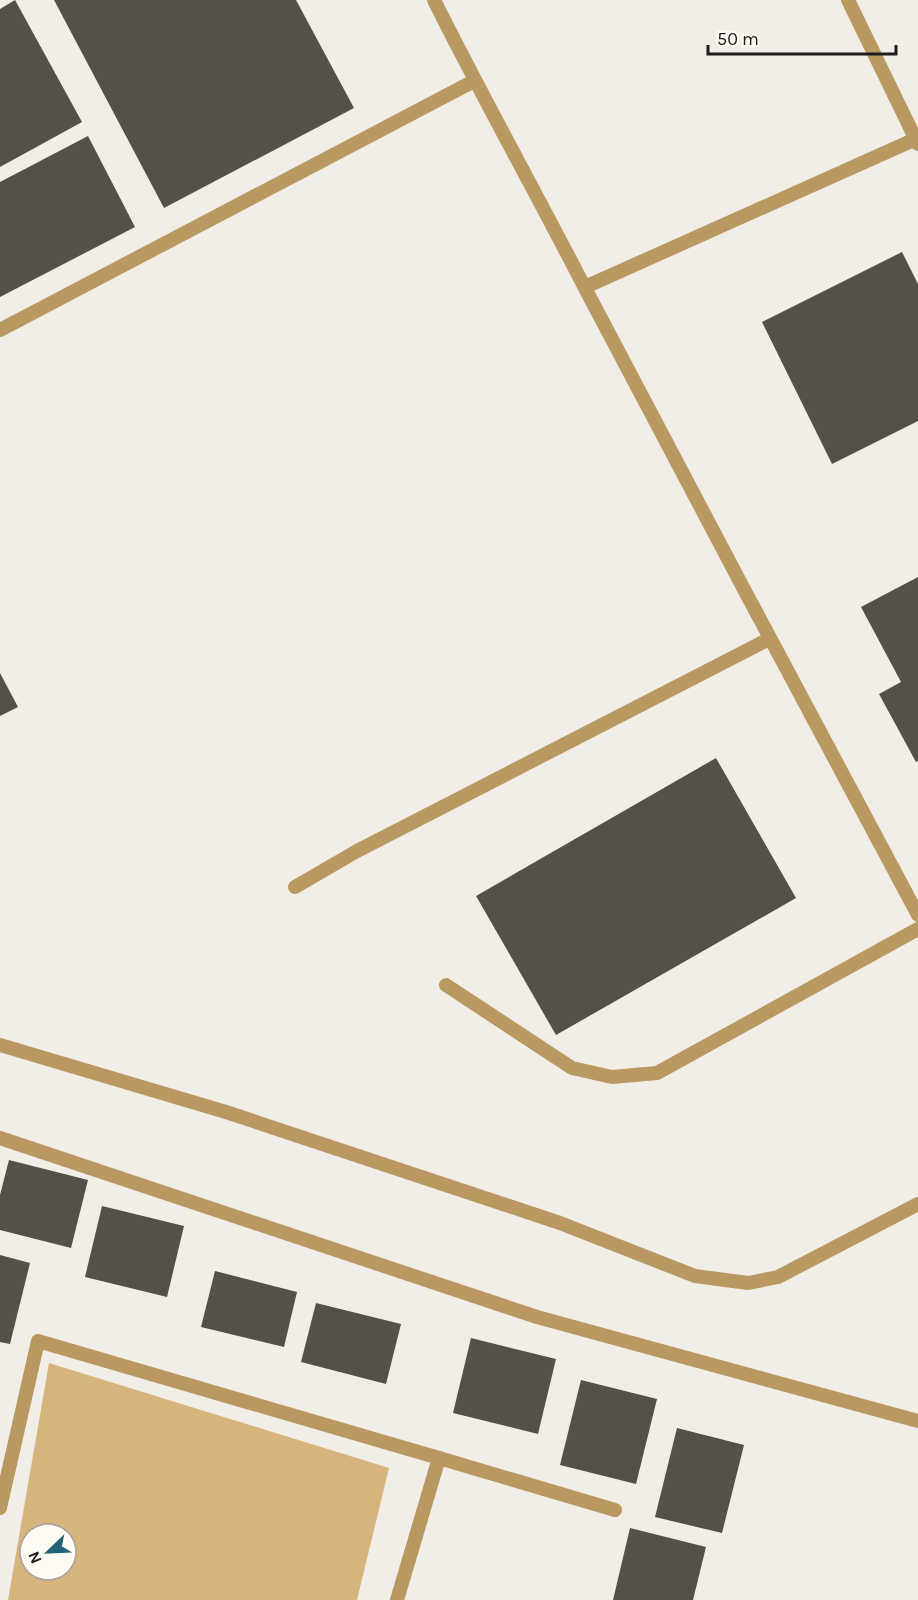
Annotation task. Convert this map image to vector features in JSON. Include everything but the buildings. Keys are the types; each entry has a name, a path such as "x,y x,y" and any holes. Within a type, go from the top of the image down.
{"lane":[{"path":"434,0 474,81 585,287 769,639 918,915"},
{"path":"585,287 917,140 848,0"},
{"path":"0,330 474,81"},
{"path":"295,887 357,850 769,639"},
{"path":"446,985 572,1068 612,1077 657,1073 918,929"},
{"path":"0,1045 226,1112 549,1219 695,1276 748,1283 778,1277 918,1204"},
{"path":"0,1138 537,1317 918,1421"},
{"path":"0,1508 38,1341 615,1510"},
{"path":"397,1600 439,1458"}],"shaded area":[{"path":"49,1363 389,1468 357,1600 8,1600 18,1542 18,1582 78,1582 78,1522 21,1522"}]}
